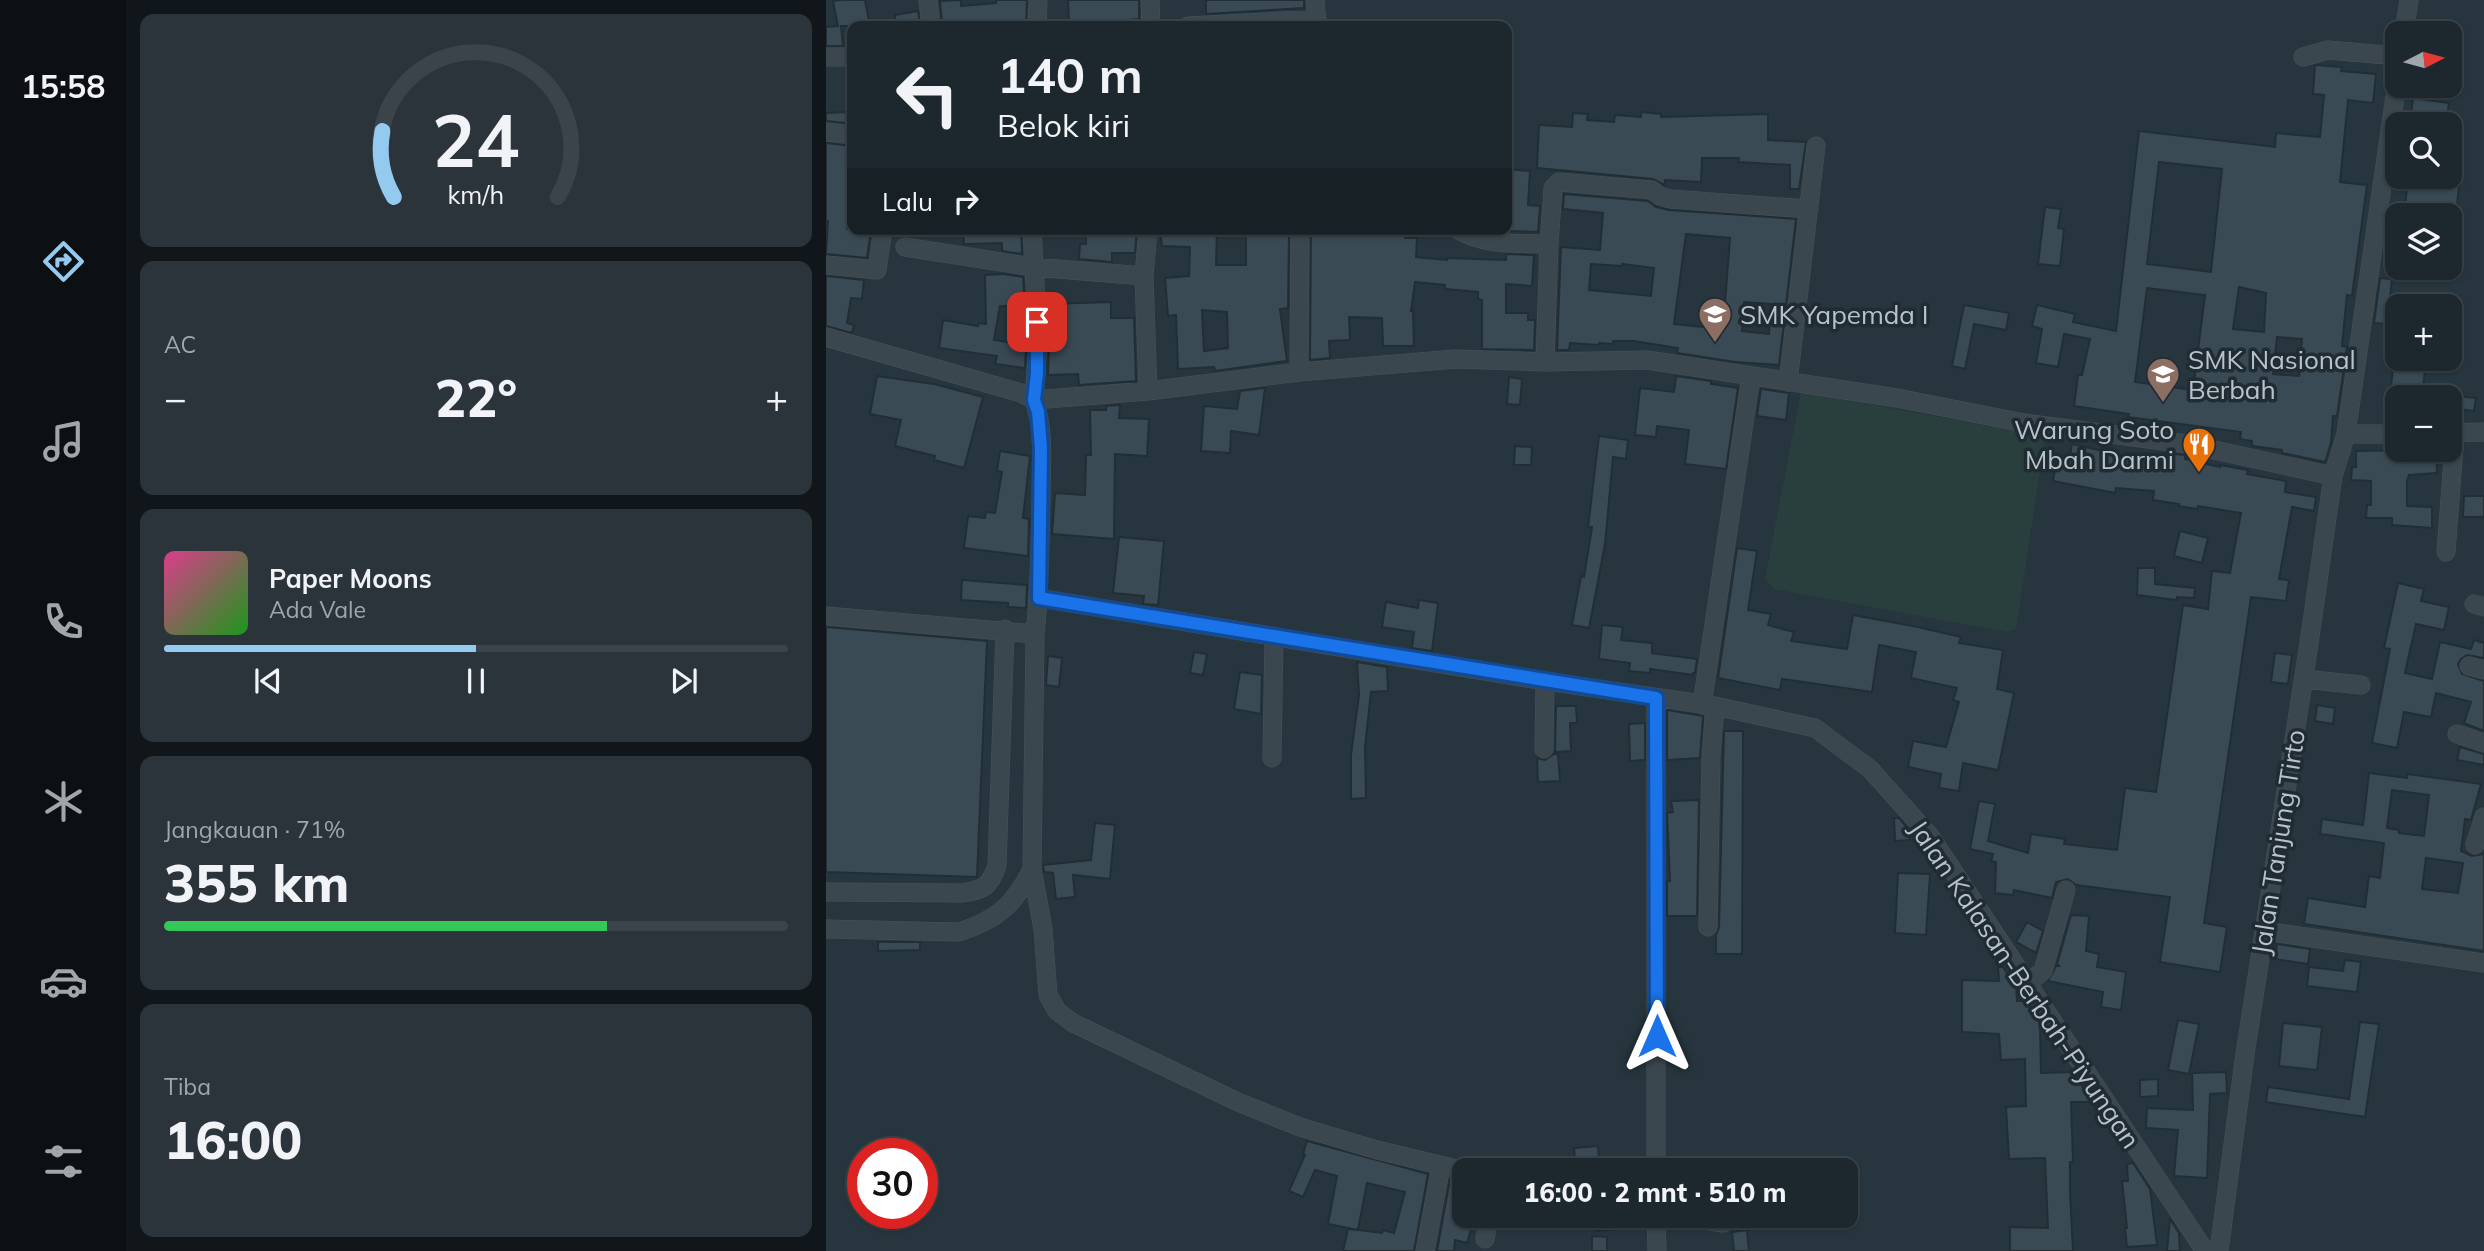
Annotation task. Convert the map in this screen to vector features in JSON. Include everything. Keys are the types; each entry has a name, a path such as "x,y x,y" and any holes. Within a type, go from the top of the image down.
{"street":[{"path":"928,0 930,21"},
{"path":"1038,0 1038,21"},
{"path":"1150,0 1151,21"},
{"path":"1315,0 1317,21"},
{"path":"2405,21 2409,0"},
{"path":"2303,57 2328,50 2385,55"},
{"path":"826,57 847,57"},
{"name":"Jalan Tanjung Tirto","path":"2219,1251 2333,476 2346,434 2395,98"},
{"path":"826,132 847,134"},
{"path":"1788,382 1816,146"},
{"path":"1545,362 1553,191 1559,181 1652,190 1670,200 1809,209"},
{"path":"826,265 877,270 882,235"},
{"path":"1032,235 1038,342 1034,400 1038,412 1041,448 1032,869 1043,929 1048,995 1057,1011 1073,1023 1238,1102 1300,1127 1452,1168"},
{"path":"1147,235 1144,276 1148,391"},
{"path":"1299,372 1300,235"},
{"path":"1467,235 1489,242 1549,244"},
{"path":"905,247 1033,267 1144,276"},
{"path":"826,337 1021,393 1034,400 1148,391 1299,372 1455,359 1545,362 1647,360 1897,398 2024,423 2187,444 2333,476"},
{"path":"1708,927 1711,755 1709,706 1751,376"},
{"path":"2462,433 2484,432"},
{"path":"2346,434 2385,434"},
{"path":"2445,552 2451,462"},
{"name":"Jalan Kalasan-Berbah-Piyungan","path":"1039,598 1709,706 1815,728 1870,769 1930,836 2205,1251"},
{"path":"826,616 1005,629 1035,634"},
{"path":"826,892 963,893 983,889 992,880 997,866 1005,629"},
{"path":"1272,758 1274,636"},
{"path":"2304,679 2361,685"},
{"path":"1544,749 1545,681"},
{"path":"1656,698 1656,1158"},
{"path":"2457,734 2484,743"},
{"path":"2475,845 2484,817"},
{"path":"826,929 959,932 977,926 1001,911 1021,892 1032,869"},
{"path":"2027,984 2043,971 2066,890"},
{"path":"2264,931 2484,964"},
{"path":"1425,1251 1441,1166"},
{"path":"2191,1230 2221,1224"},
{"path":"1485,1239 1487,1228"},
{"path":"1657,1228 1657,1251"}],"green space":[{"path":"1801,392 2045,436 2016,629 2007,632 1774,589 1765,579"}],"building":[{"path":"865,0 869,21 847,21 847,26 841,26 843,46 826,46 826,27 838,26 833,1"},
{"path":"961,0 961,6 996,3 996,0 1027,0 1026,21 942,21 940,1"},
{"path":"1068,0 1139,0 1139,19 1069,21"},
{"path":"1206,0 1304,0 1304,8 1206,14"},
{"path":"918,11 919,21 896,21 895,15"},
{"path":"2315,65 2342,67 2341,71 2376,74 2373,103 2348,100 2340,182 2367,185 2352,296 2347,295 2342,346 2347,347 2337,416 2333,416 2331,443 2325,462 2282,453 2282,450 2252,446 2252,441 2240,439 2241,432 2128,417 2129,414 2074,406 2078,375 2082,375 2090,339 2064,334 2058,367 2036,363 2042,329 2032,326 2037,305 2075,314 2073,322 2116,331 2139,131 2275,147 2276,133 2320,137 2324,95 2313,94","holes":["2159,162 2222,169 2211,272 2147,264","2239,287 2266,293 2264,332 2233,329","2147,288 2205,295 2193,390 2135,382","2277,337 2302,339 2299,376 2273,374"]},
{"path":"2413,98 2449,103 2448,112 2411,112"},
{"path":"846,112 847,123 826,121 826,113"},
{"path":"1641,112 1661,114 1661,117 1768,114 1768,140 1806,142 1799,189 1790,189 1790,165 1738,162 1739,158 1702,158 1701,182 1665,180 1664,185 1653,179 1537,168 1539,125 1572,127 1573,113 1588,114 1587,120 1614,122 1615,115 1641,117"},
{"path":"826,143 847,145 847,235 870,235 867,258 826,254"},
{"path":"1512,169 1530,171 1528,205 1540,206 1538,232 1512,231"},
{"path":"2407,189 2459,189 2457,203 2405,203"},
{"path":"1564,194 1648,201 1656,207 1669,210 1796,219 1779,365 1735,362 1677,353 1678,348 1634,341 1613,341 1613,344 1599,345 1570,343 1569,350 1557,350 1561,247 1600,250 1603,213 1563,209","holes":["1686,234 1730,238 1723,329 1674,324","1591,264 1654,268 1651,296 1589,290","1744,302 1771,304 1769,334 1742,331"]},
{"path":"2045,207 2061,209 2058,228 2064,229 2060,266 2038,264"},
{"path":"963,235 1021,235 1022,254 1002,251 1002,243 964,244"},
{"path":"1086,235 1136,235 1135,253 1112,253 1112,262 1079,259 1080,244 1086,244"},
{"path":"1161,235 1217,235 1216,265 1246,265 1246,235 1289,235 1288,308 1280,309 1287,361 1215,371 1214,367 1178,369 1176,315 1168,316 1165,278 1189,276 1190,247 1162,246","holes":["1202,310 1227,312 1228,348 1204,351"]},
{"path":"1311,235 1405,235 1405,238 1417,238 1416,257 1447,260 1506,260 1506,254 1534,255 1532,286 1506,284 1506,313 1528,313 1528,320 1535,320 1534,350 1482,349 1482,300 1478,299 1478,292 1445,289 1445,285 1415,282 1411,311 1414,346 1383,346 1382,318 1349,317 1350,340 1329,341 1330,358 1310,360"},
{"path":"985,275 1023,277 1025,306 1000,306 994,340 1026,345 1025,368 995,364 997,356 939,348 943,320 978,326 979,323 986,324"},
{"path":"826,276 864,280 862,299 851,298 847,323 854,325 852,333 826,326"},
{"path":"2380,278 2392,280 2390,294 2385,294 2385,324 2374,323"},
{"path":"1111,302 1111,318 1134,318 1136,381 1079,385 1078,374 1048,375 1047,304"},
{"path":"1964,305 2009,313 2006,330 1974,324 1965,369 1952,366"},
{"path":"2393,371 2425,371 2423,385 2391,385"},
{"path":"877,376 934,384 983,397 964,468 934,460 935,456 895,446 901,420 870,414"},
{"path":"1676,376 1738,388 1726,469 1685,464 1689,430 1657,426 1656,437 1635,435 1640,388 1674,392"},
{"path":"1509,377 1522,379 1520,405 1507,404"},
{"path":"1265,388 1259,435 1231,431 1230,453 1201,451 1204,406 1237,409 1240,391"},
{"path":"1761,389 1789,393 1786,420 1757,416"},
{"path":"2462,397 2476,398 2474,411 2462,409"},
{"path":"1120,405 1119,418 1149,419 1147,456 1115,454 1114,539 1052,534 1055,493 1085,495 1086,455 1091,455 1090,410 1106,410 1106,406"},
{"path":"1599,436 1628,440 1626,459 1613,457 1605,544 1589,628 1572,625 1581,576 1584,577 1592,527 1588,527"},
{"path":"2072,444 2121,455 2164,460 2165,453 2185,455 2185,459 2248,470 2247,474 2286,481 2285,492 2316,497 2314,511 2292,507 2279,579 2289,580 2286,601 2251,597 2204,923 2227,927 2220,972 2160,962 2170,897 2076,885 2068,879 2056,882 2052,898 2014,890 2013,895 1995,893 1996,862 1991,861 1993,854 1970,849 1979,801 1995,804 1988,841 2028,853 2031,834 2065,839 2064,844 2117,850 2125,788 2156,792 2183,605 2208,609 2212,571 2230,573 2241,513 2198,506 2197,509 2153,500 2154,491 2116,488 2115,493 2053,481 2056,463 2068,465"},
{"path":"1515,446 1532,447 1531,465 1514,465"},
{"path":"1000,451 1030,456 1023,518 1029,519 1028,556 964,548 968,516 985,518 986,512 995,513 1002,472 997,471"},
{"path":"2356,451 2385,451 2385,462 2437,462 2437,473 2409,475 2407,481 2407,506 2432,507 2432,528 2392,525 2392,518 2366,518 2367,505 2371,505 2371,481 2351,480 2352,467 2356,467"},
{"path":"2464,496 2484,496 2484,517 2463,517"},
{"path":"2180,531 2208,538 2202,563 2174,556"},
{"path":"1119,537 1164,541 1158,605 1143,604 1144,596 1113,593"},
{"path":"1737,548 1757,551 1748,610 1771,614 1768,625 1794,632 1791,641 1847,649 1853,615 1961,637 1959,643 2003,650 1997,689 2014,693 1998,770 1963,763 1959,791 1939,788 1941,774 1908,767 1913,741 1946,747 1959,702 1953,700 1957,688 1911,678 1916,652 1879,645 1872,692 1782,679 1780,690 1718,678"},
{"path":"2138,568 2155,568 2155,584 2195,588 2194,598 2177,597 2177,600 2137,595"},
{"path":"962,580 1027,585 1026,608 1008,607 1008,603 961,600"},
{"path":"2398,583 2424,589 2421,601 2449,607 2444,630 2416,624 2405,673 2432,679 2440,642 2471,649 2474,640 2484,643 2484,658 2467,655 2458,664 2462,674 2484,681 2484,731 2464,723 2471,702 2436,693 2431,717 2404,712 2397,748 2372,743 2390,649 2384,648"},
{"path":"1419,600 1438,603 1432,651 1412,648 1414,632 1382,627 1386,602 1418,608"},
{"path":"1602,625 1623,627 1621,640 1652,643 1652,653 1697,659 1695,673 1693,675 1650,669 1650,673 1629,671 1630,663 1599,659"},
{"path":"826,627 987,641 977,877 826,872"},
{"path":"1194,652 1207,654 1203,675 1190,673"},
{"path":"2275,653 2292,655 2288,684 2271,682"},
{"path":"1048,656 1062,658 1059,687 1046,685"},
{"path":"1357,662 1387,667 1388,691 1371,692 1365,747 1366,798 1351,799 1351,755 1359,695"},
{"path":"1240,672 1262,675 1261,714 1234,709"},
{"path":"2317,705 2335,708 2333,724 2315,721"},
{"path":"1556,706 1576,706 1577,723 1570,723 1571,751 1555,752"},
{"path":"1667,710 1703,716 1700,758 1667,760"},
{"path":"1645,723 1645,760 1630,761 1629,724"},
{"path":"1724,731 1743,731 1742,954 1716,954"},
{"path":"2460,747 2484,754 2484,765 2457,760"},
{"path":"1558,754 1560,781 1538,782 1537,758 1545,760"},
{"path":"2369,773 2407,778 2408,774 2481,784 2471,820 2465,819 2461,851 2472,856 2484,854 2484,951 2304,924 2308,898 2365,907 2369,876 2380,878 2384,843 2320,834 2322,819 2363,825","holes":["2392,790 2429,795 2424,836 2399,833 2399,830 2387,828","2426,858 2463,863 2458,893 2422,889"]},
{"path":"1699,800 1697,916 1667,916 1667,881 1670,881 1667,813 1673,812 1671,801"},
{"path":"1894,818 1899,818 1909,830 1910,840 1895,841"},
{"path":"1095,823 1115,825 1110,879 1073,875 1075,897 1056,899 1053,873 1044,872 1043,865 1091,860"},
{"path":"1898,873 1930,874 1926,935 1895,933"},
{"path":"2071,915 2089,916 2086,951 2099,954 2097,967 2126,972 2121,1010 2101,1007 2103,992 2048,981 2056,966 2059,966 2057,964"},
{"path":"2027,922 2043,931 2036,953 2016,942"},
{"path":"878,942 920,942 920,950 878,951"},
{"path":"2277,944 2310,949 2308,964 2275,959"},
{"path":"2345,960 2361,962 2357,992 2307,986 2309,967 2343,971"},
{"path":"1998,967 2003,967 2016,986 2017,1001 2025,1001 2038,1019 2041,1073 2073,1072 2073,1083 2080,1083 2091,1099 2091,1102 2071,1102 2073,1162 2070,1162 2070,1192 2073,1251 2010,1251 2010,1227 2048,1228 2045,1158 2009,1159 2006,1107 2026,1106 2025,1059 2001,1060 1999,1034 1962,1032 1962,980 1999,981"},
{"path":"2178,1020 2199,1024 2189,1074 2168,1070"},
{"path":"2360,1022 2379,1024 2365,1117 2266,1102 2268,1087 2349,1099"},
{"path":"2283,1023 2322,1027 2317,1070 2279,1066"},
{"path":"2226,1072 2227,1093 2210,1094 2207,1178 2174,1176 2178,1130 2146,1128 2147,1108 2193,1110 2192,1073"},
{"path":"2158,1079 2158,1096 2140,1097 2140,1080"},
{"path":"1307,1141 1428,1174 1414,1251 1343,1251 1348,1229 1358,1230 1328,1224 1337,1176 1315,1170 1303,1197 1289,1191 1305,1155 1303,1154","holes":["1367,1183 1405,1192 1394,1233 1358,1230"]},
{"path":"1598,1146 1599,1158 1575,1158 1574,1148"},
{"path":"2133,1163 2150,1189 2157,1245 2127,1247 2122,1181 2128,1181 2127,1164"},
{"path":"1450,1179 1452,1228 1471,1228 1467,1243 1455,1240 1454,1251 1437,1251"},
{"path":"2170,1219 2179,1233 2180,1251 2167,1251"},
{"path":"1596,1228 1627,1228 1596,1231"},
{"path":"1747,1230 1749,1251 1734,1251 1732,1232"},
{"path":"1592,1236 1607,1237 1607,1251 1592,1251"}],"place":[{"name":"SMK Yapemda I","path":"1715,344"},
{"name":"SMK Nasional Berbah","path":"2163,404"},
{"name":"Warung Soto Mbah Darmi","path":"2199,474"}],"route":[{"path":"1037,322 1034,400 1040,425 1041,448 1039,598 1656,698 1657,1036"}]}
